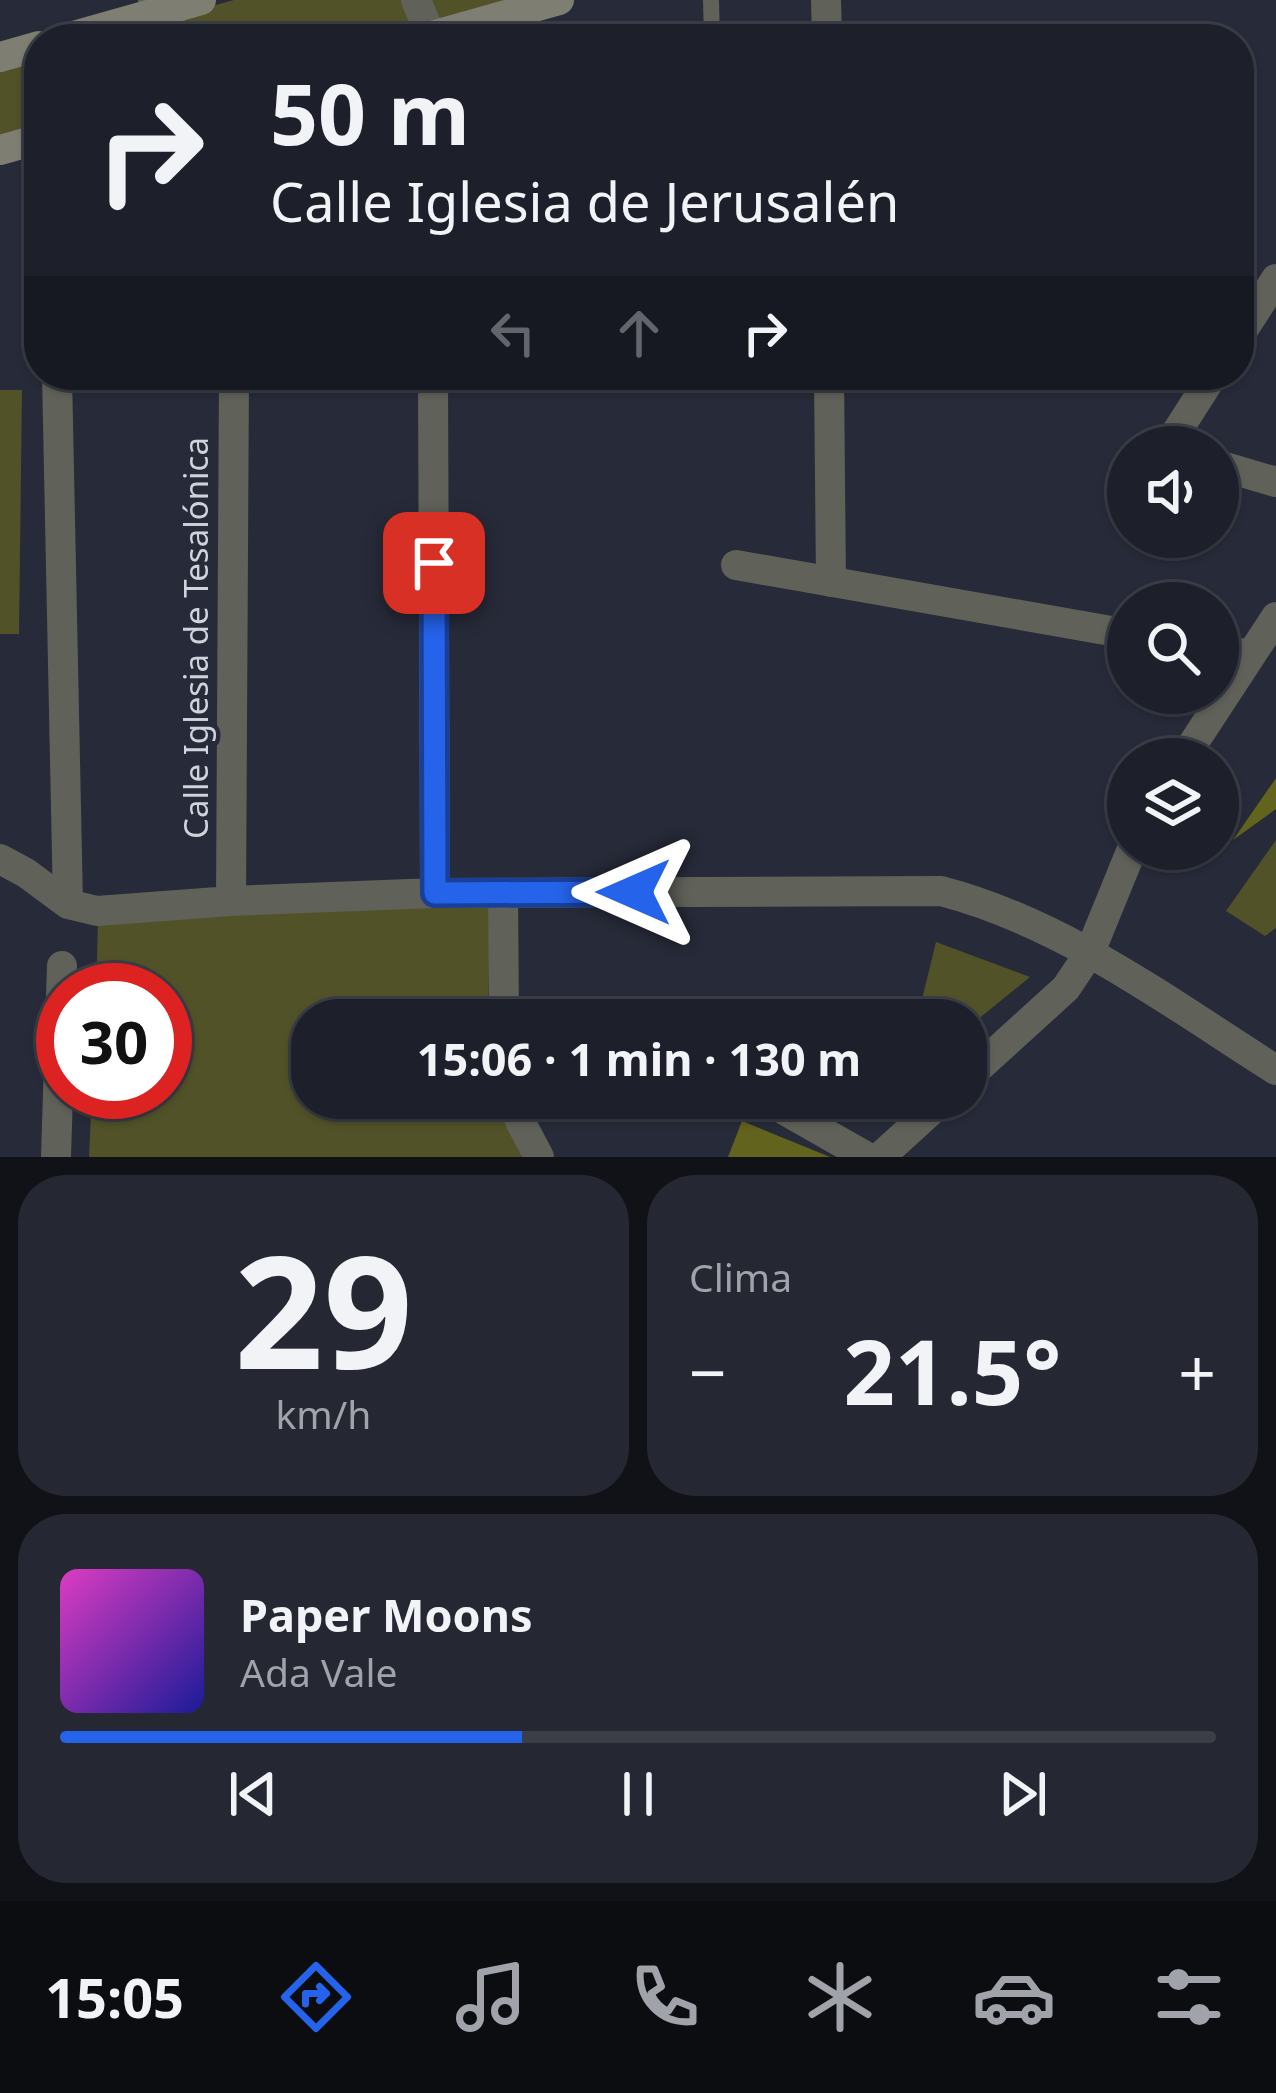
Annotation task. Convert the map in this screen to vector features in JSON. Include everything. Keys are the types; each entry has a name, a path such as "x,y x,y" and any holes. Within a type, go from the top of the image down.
{"main road":[{"path":"105,24 155,6 200,0"},
{"path":"477,24 560,0"}],"street":[{"path":"1254,312 1276,279"},
{"path":"57,390 68,904"},
{"name":"Calle Iglesia de Tesalónica","path":"231,901 234,390"},
{"path":"433,390 435,893"},
{"path":"830,390 831,582"},
{"path":"1181,426 1204,390"},
{"path":"1239,471 1276,482"},
{"path":"736,565 1107,630"},
{"path":"1195,738 1276,616"},
{"path":"1239,653 1250,655"},
{"path":"0,859 68,904 97,911 435,893 941,891 974,900 1090,952 1276,1070"},
{"path":"987,1060 1066,988 1090,952 1123,870"},
{"path":"502,892 504,999"},
{"path":"56,1157 57,1119"},
{"path":"519,1119 538,1157"},
{"path":"800,1119 867,1157"},
{"path":"880,1157 922,1119"}],"shaded area":[{"path":"234,0 525,0 440,24 147,24"},
{"path":"24,57 24,137 0,143 0,64"},
{"path":"0,390 22,390 19,634 0,634"},
{"path":"1276,778 1276,809 1239,836"},
{"path":"1276,840 1276,928 1265,936 1226,911"},
{"path":"490,901 488,999 291,999 291,1119 508,1119 522,1157 89,1157 91,1119 192,1119 192,963 97,963 98,923"},
{"path":"936,942 1030,977 987,1012 987,999 922,999"},
{"path":"742,1121 830,1157 728,1157"}],"route":[{"path":"434,563 435,893 634,892"}]}
